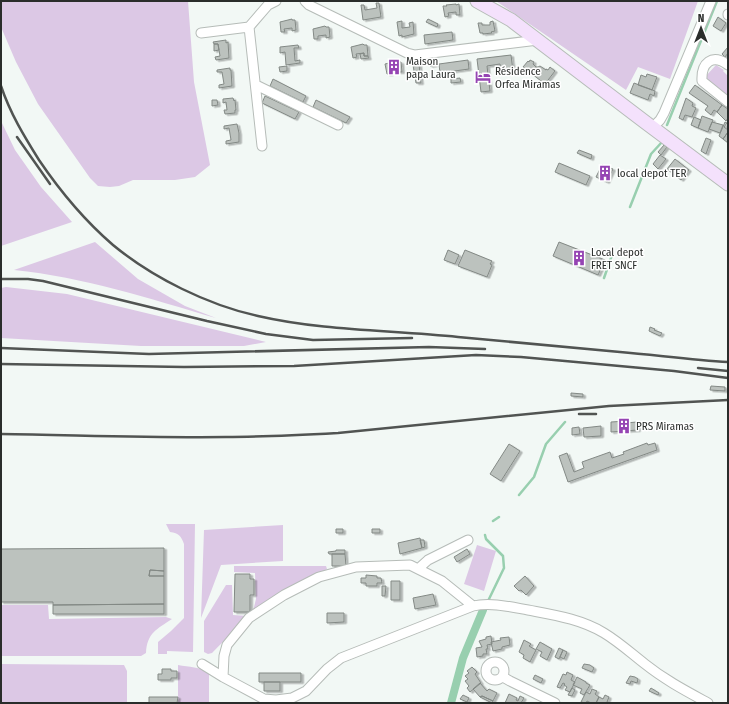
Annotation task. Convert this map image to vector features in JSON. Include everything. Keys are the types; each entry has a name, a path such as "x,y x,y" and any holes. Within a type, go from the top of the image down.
{"main road":[{"path":"478,1 511,20 728,184"}],"street":[{"path":"201,33 249,27 268,5 276,1"},
{"path":"305,1 323,12 407,53 415,55 538,40"},
{"path":"652,128 660,120 664,113 711,1"},
{"path":"249,27 262,146"},
{"path":"728,65 717,59 712,60 704,68 701,75 702,82 728,102"},
{"path":"256,85 338,125"},
{"path":"418,569 428,560 468,540"},
{"path":"223,677 224,656 227,645 250,618 284,595 319,577 356,567 410,565 442,581 474,606"},
{"path":"202,664 264,699 276,700 292,698 306,691 326,669 341,658 474,606 481,604 507,606 555,615 582,623 603,632 646,665 679,687 708,703"},
{"path":"503,677 555,703"},
{"path":"297,703 301,694"}],"shaded area":[{"path":"1,1 188,1 194,82 210,165 195,177 175,180 133,180 119,186 98,186 90,178 38,104 16,62 1,27"},
{"path":"496,1 698,1 670,79 638,67 626,90"},
{"path":"716,65 724,70 723,71 728,76 728,96 705,77"},
{"path":"1,121 15,150 41,187 72,222 1,246"},
{"path":"95,242 138,279 185,306 216,318 142,296 91,283 40,273 14,270"},
{"path":"6,287 67,294 266,342 244,346 141,346 1,338 1,288"},
{"path":"166,524 195,524 193,652 167,651 167,654 158,654 158,642 184,618 184,544 179,535 170,532"},
{"path":"283,525 283,561 221,565 201,618 204,530"},
{"path":"477,545 496,551 484,591 464,584"},
{"path":"234,566 326,566 327,569 253,611 256,599 255,573 234,572"},
{"path":"226,585 232,585 233,615 248,616 212,653 208,654 204,652 204,621"},
{"path":"1,605 48,605 49,619 166,617 172,619 154,632 148,641 146,653 141,656 1,656"},
{"path":"1,664 124,665 127,671 127,703 1,703"},
{"path":"178,665 198,668 209,673 209,703 178,703"}],"building":[{"path":"376,3 379,3 381,17 363,20 361,5 364,5 365,10 377,8"},
{"path":"459,4 460,15 456,15 456,12 448,13 449,16 445,17 443,6"},
{"path":"718,17 726,23 721,31 713,26"},
{"path":"292,19 295,20 296,30 292,31 292,28 284,29 285,32 281,32 280,22"},
{"path":"428,19 438,24 437,27 426,22"},
{"path":"402,21 402,28 410,27 409,23 413,22 414,34 402,37 402,35 399,36 397,22"},
{"path":"493,21 495,31 491,32 492,33 480,33 478,23 482,23 482,25 490,25 490,22"},
{"path":"325,26 329,27 330,37 326,38 326,35 318,36 318,39 314,39 313,29"},
{"path":"452,32 453,40 425,44 424,35"},
{"path":"226,40 226,43 228,42 229,58 216,60 215,57 220,56 218,44 214,44 213,42"},
{"path":"214,44 218,44 219,50 214,51"},
{"path":"363,44 367,45 368,56 364,56 364,53 356,54 357,57 353,58 351,47"},
{"path":"298,45 299,48 294,48 295,61 300,60 300,63 286,65 285,52 280,53 280,47"},
{"path":"728,47 728,53 725,57 722,54"},
{"path":"364,53 364,56 368,56 369,58 361,59 360,54"},
{"path":"511,55 513,71 501,73 500,64 487,66 490,91 481,92 477,59"},
{"path":"434,60 435,65 430,66 429,61"},
{"path":"468,60 469,69 440,73 439,64"},
{"path":"530,60 534,62 533,64 536,67 540,66 548,70 550,67 555,71 545,84 523,67"},
{"name":"Maison papa Laura","path":"398,61 401,62 402,72 398,72 398,70 390,71 391,74 387,74 385,64"},
{"path":"419,64 421,83 416,83 413,65"},
{"path":"287,66 287,71 280,72 279,67"},
{"path":"230,68 232,86 219,88 219,85 224,84 222,72 217,72 217,70"},
{"path":"647,74 657,77 652,90 638,85 641,75 646,77"},
{"path":"460,78 461,82 451,83 451,79"},
{"path":"273,79 306,96 303,102 270,86"},
{"path":"634,83 655,91 654,96 650,94 648,100 630,93"},
{"path":"695,85 722,105 717,112 714,110 711,115 705,110 708,106 689,93"},
{"path":"265,96 299,112 295,119 262,103"},
{"path":"233,98 234,101 235,100 235,113 225,114 224,110 227,110 226,102 223,103 223,99"},
{"path":"686,98 693,103 692,106 696,108 692,117 685,115 683,120 679,118"},
{"path":"212,100 217,100 218,105 212,106"},
{"path":"316,100 350,117 346,123 313,107"},
{"path":"722,105 728,109 728,118 726,121 717,112"},
{"path":"702,116 713,120 708,132 698,128"},
{"path":"694,117 701,120 698,128 691,125"},
{"path":"712,122 723,125 720,133 709,129"},
{"path":"725,122 727,123 724,127 728,130 728,132 723,139 719,136"},
{"path":"237,124 239,142 226,144 226,141 231,140 229,128 224,129 224,126"},
{"path":"728,132 728,143 723,139"},
{"path":"706,138 711,140 706,154 701,151"},
{"path":"664,145 667,147 661,155 658,152"},
{"path":"579,150 592,155 591,159 577,153"},
{"path":"660,155 666,159 658,169 653,164"},
{"path":"675,159 689,170 681,180 667,169"},
{"path":"559,163 590,176 586,185 555,172"},
{"name":"local depot TER","path":"602,165 613,169 607,182 596,177"},
{"name":"Local depot FRET SNCF","path":"559,242 605,260 598,275 553,256"},
{"path":"448,250 459,255 455,264 444,260"},
{"path":"465,250 492,261 487,277 458,266"},
{"path":"650,327 662,333 660,336 649,331"},
{"path":"711,386 725,387 725,391 710,390"},
{"path":"571,393 583,394 583,397 571,396"},
{"name":"PRS Miramas","path":"626,421 626,423 637,422 638,430 611,432 611,422"},
{"path":"601,426 601,436 584,437 583,428"},
{"path":"579,427 580,434 572,435 572,428"},
{"path":"647,443 648,445 655,443 657,450 568,482 559,456 567,453 574,472 584,468 582,462 610,452 612,458"},
{"path":"509,444 520,451 501,481 490,474"},
{"path":"336,529 343,529 343,533 336,533"},
{"path":"372,529 380,529 380,533 372,533"},
{"path":"420,538 422,548 400,554 398,543"},
{"path":"420,540 424,540 425,547 422,548"},
{"path":"164,548 164,571 150,570 149,576 164,576 164,604 53,605 53,602 1,602 1,549"},
{"path":"467,549 470,554 457,562 454,557"},
{"path":"345,550 345,554 329,554 328,552"},
{"path":"332,554 345,554 346,566 332,566"},
{"path":"150,570 164,571 164,576 149,576"},
{"path":"235,574 250,574 250,579 254,579 254,595 250,595 250,612 234,612"},
{"path":"366,575 381,578 382,583 377,583 377,586 366,586 366,583 361,583 361,578 366,578"},
{"path":"525,576 534,586 526,595 514,586"},
{"path":"391,581 400,581 400,600 391,600"},
{"path":"382,586 386,586 385,596 382,596"},
{"path":"433,594 436,605 415,609 413,598"},
{"path":"164,604 164,614 53,614 53,605"},
{"path":"327,613 344,613 344,622 327,623"},
{"path":"491,636 492,644 487,645 487,654 477,657 476,648 482,647 479,641"},
{"path":"509,637 510,645 493,651 491,642 501,640 500,638"},
{"path":"524,640 531,644 529,646 536,650 530,662 523,658 524,655 519,652"},
{"path":"540,642 552,649 547,660 540,656 542,652 536,649"},
{"path":"559,648 563,650 559,659 555,657"},
{"path":"563,650 567,652 564,659 560,657"},
{"path":"584,664 590,665 594,668 592,672 582,668"},
{"path":"472,667 477,672 475,674 481,683 470,692 467,688 469,686 465,681 468,679 465,676 469,673 467,671"},
{"path":"162,669 177,671 177,678 171,678 171,680 158,680 158,674 162,674"},
{"path":"567,672 573,675 571,680 575,682 570,692 565,690 567,687 563,683 560,688 557,687 563,674 566,675"},
{"path":"259,673 301,673 301,682 259,682"},
{"path":"535,675 543,679 541,683 533,679"},
{"path":"630,676 638,679 637,683 631,681 630,684 626,683"},
{"path":"577,677 590,685 584,695 580,693 582,689 573,685"},
{"path":"264,682 280,682 280,691 264,691"},
{"path":"480,683 487,691 489,689 497,693 493,701 482,696 480,697 473,689"},
{"path":"572,688 575,690 572,696 568,695"},
{"path":"651,688 659,693 658,695 649,691"},
{"path":"592,689 597,691 595,694 599,697 596,703 587,701 586,703 581,702 586,692 590,694"},
{"path":"509,694 517,698 516,700 518,701 520,696 524,698 521,703 505,703"},
{"path":"463,695 469,698 467,702 460,699"},
{"path":"605,695 609,697 607,702 609,703 596,703 599,697 603,699"},
{"path":"482,696 493,701 492,703 480,697"},
{"path":"149,697 178,697 177,703 149,703"}],"waterway":[{"path":"667,125 717,1"},
{"path":"630,207 651,154 662,142"},
{"path":"604,278 612,255"},
{"path":"519,495 534,477 546,444 565,422"},
{"path":"493,521 499,517"},
{"path":"485,535 486,539 503,556 504,568 489,599"},
{"path":"451,703 463,658 483,610"}],"railway":[{"path":"1,86 13,115 39,160 55,183 92,226 129,257 163,279 182,289 220,305 258,316 307,325 728,362"},
{"path":"17,137 50,184"},
{"path":"1,279 28,279 43,281 266,334 313,340 412,338"},
{"path":"1,348 149,354 429,347 485,349"},
{"path":"1,364 184,367 294,366 476,355 576,362 674,371 728,378"},
{"path":"698,368 728,371"},
{"path":"1,434 170,437 296,435 338,433 609,406 728,400"},
{"path":"579,414 596,414"}],"place":[{"name":"Maison papa Laura","path":"394,67"},
{"name":"Résidence Orfea Miramas","path":"483,77"},
{"name":"local depot TER","path":"605,173"},
{"name":"Local depot FRET SNCF","path":"579,258"},
{"name":"PRS Miramas","path":"624,426"}]}
